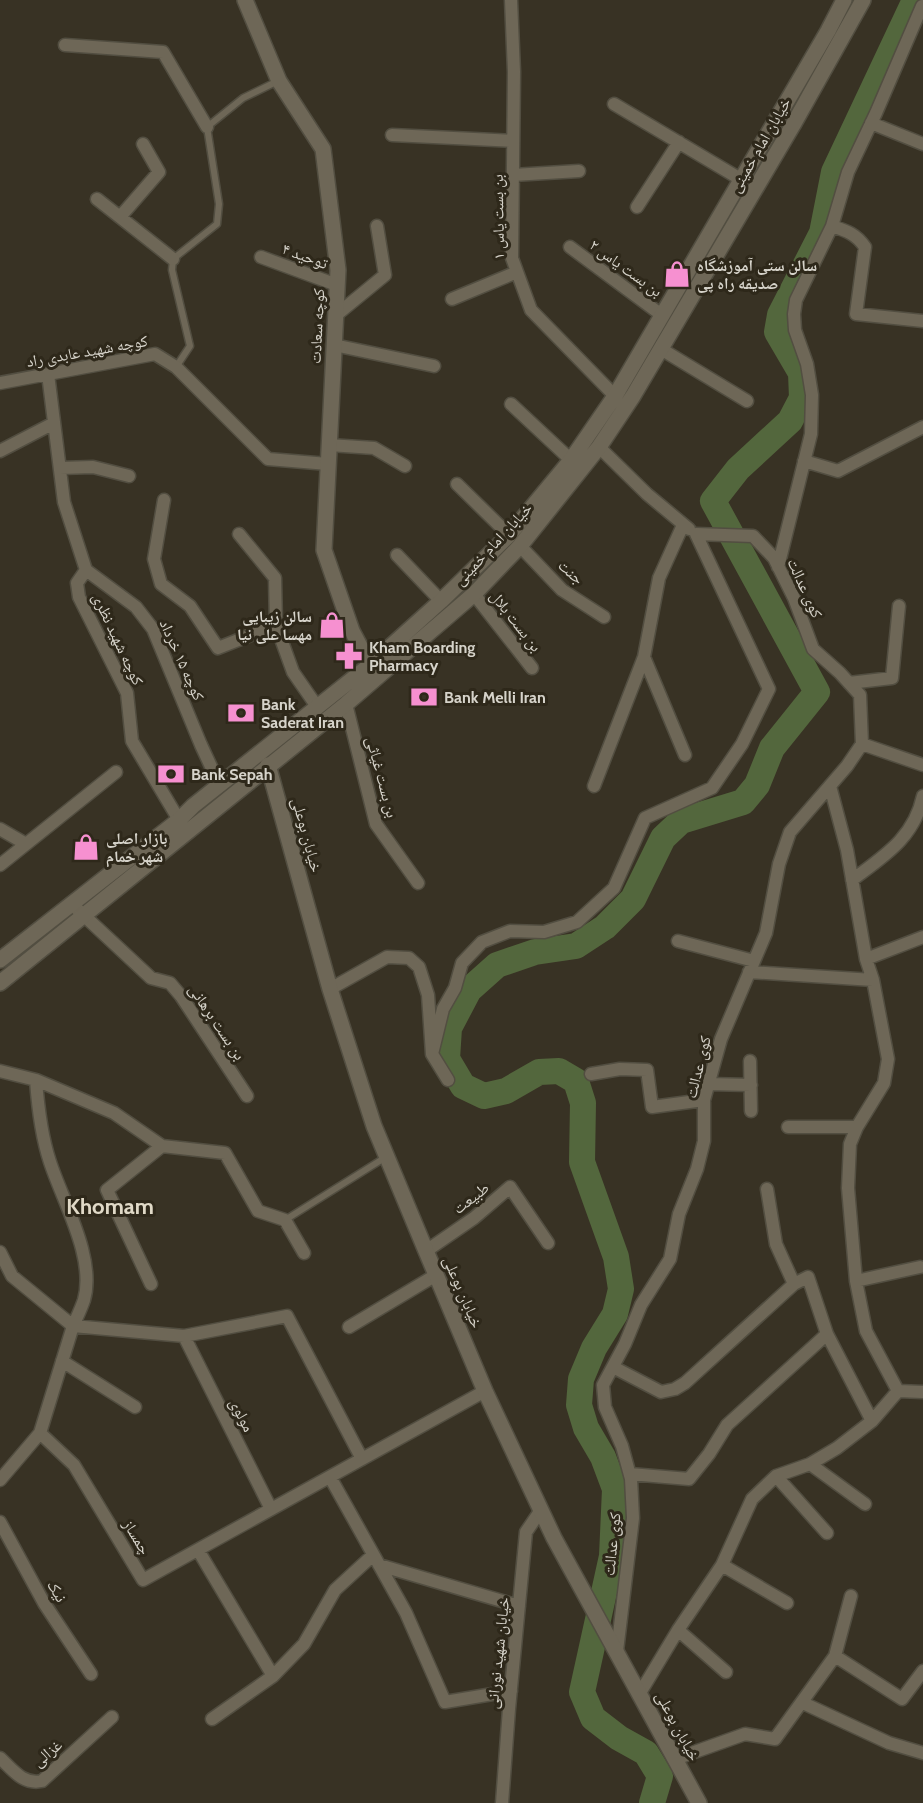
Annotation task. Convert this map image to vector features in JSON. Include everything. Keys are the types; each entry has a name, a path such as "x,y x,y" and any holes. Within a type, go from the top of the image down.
{"main road":[{"name":"کوچه سعادت","path":"245,0 279,81 323,149 338,270 324,550 352,631 370,665"},
{"name":"خیابان امام خمینی","path":"0,960 78,910 268,765 346,704 474,594 515,541 615,396 742,180 844,0"},
{"name":"خیابان امام خمینی","path":"0,983 179,820 370,665 441,601 515,541 599,447 661,349 793,125 863,0"},
{"name":"خیابان بوعلی","path":"268,765 330,989 374,1126 485,1391 541,1510 699,1803"}],"street":[{"name":"بن بست یاس ۱","path":"511,0 514,72 512,258 531,310 615,396"},
{"path":"778,567 811,434 812,395 807,364 795,330 796,300 832,226 848,172 872,123 922,6"},
{"path":"65,45 163,52 207,127"},
{"path":"614,104 742,180"},
{"path":"872,123 923,144"},
{"path":"392,135 513,141"},
{"path":"637,207 679,142"},
{"path":"120,217 159,172 143,144"},
{"path":"513,175 579,171"},
{"path":"97,199 173,259"},
{"path":"335,316 385,275 377,226"},
{"path":"832,226 858,237 865,247 856,314 923,321"},
{"name":"بن بست یاس ۲","path":"570,247 663,315"},
{"name":"توحید ۴","path":"261,257 337,285"},
{"path":"452,299 517,272"},
{"path":"334,345 434,366"},
{"path":"661,349 747,401"},
{"name":"کوچه شهید عابدی راد","path":"0,383 155,354 176,367 268,459 328,464"},
{"path":"48,374 64,502 86,570"},
{"path":"511,404 571,460"},
{"path":"0,451 54,423"},
{"path":"804,461 838,471 923,427"},
{"path":"329,444 374,448 405,466"},
{"path":"432,1054 443,1010 455,988 462,963 482,942 510,931 544,932 577,922 614,888 645,818 712,788 742,744 769,689 696,534 647,494 599,447"},
{"path":"60,468 93,467 129,476"},
{"name":"جنت","path":"456,484 562,590 604,617"},
{"path":"164,500 154,559 161,584 190,606 218,648 276,625"},
{"path":"594,786 644,657 659,578 683,525"},
{"path":"239,534 275,578 276,625 293,672 318,708"},
{"name":"کوی عدالت","path":"617,1651 633,1518 630,1474 622,1446 605,1407 603,1385 625,1344 641,1305 670,1259 679,1214 697,1169 704,1141 704,1100 708,1084 721,1039 766,933 779,864 790,832 847,766 862,744 860,695 813,649 794,598 774,558 753,536 696,534"},
{"path":"398,555 441,601"},
{"name":"کوچه ۱۵ خرداد","path":"86,570 136,608 153,629 220,786"},
{"name":"کوچه شهید نظری","path":"86,570 77,583 79,597 127,693 132,741 179,820"},
{"name":"بن بست بلال","path":"474,594 532,668"},
{"path":"849,683 892,678 899,606"},
{"path":"644,657 685,755"},
{"name":"بن بست غیاثی","path":"346,704 376,824 418,883"},
{"path":"862,744 923,765"},
{"path":"0,865 116,772"},
{"path":"830,786 847,850 866,959 873,980 888,1059 884,1083 857,1126 850,1144 848,1188 856,1281 866,1330 898,1390"},
{"path":"852,880 894,848 911,828 921,807 923,796"},
{"path":"0,828 26,844"},
{"name":"بن بست برهانی","path":"78,910 152,978 170,983 247,1096"},
{"path":"866,959 923,937"},
{"path":"678,940 752,966 873,980"},
{"path":"330,989 387,957 409,958 419,967 428,995 432,1054 448,1080"},
{"path":"750,1061 751,1111"},
{"path":"591,1074 620,1070 647,1070 652,1107 704,1100"},
{"path":"0,1071 36,1080 114,1113 162,1146 225,1153 258,1211 285,1220 303,1253"},
{"path":"0,1480 40,1433 73,1326 84,1299 87,1278 82,1249 50,1162 40,1124 36,1080"},
{"path":"708,1084 751,1085"},
{"path":"788,1127 857,1126"},
{"path":"151,1284 107,1190 162,1146"},
{"name":"طبيعت","path":"426,1251 474,1218 510,1187 548,1243"},
{"path":"767,1189 776,1244 794,1284"},
{"path":"0,1252 12,1275 73,1326 184,1336 287,1316 362,1459"},
{"path":"856,1281 920,1267"},
{"path":"349,1327 436,1275"},
{"path":"613,1367 661,1392 675,1389 685,1383 794,1284 808,1277 827,1334 872,1421"},
{"path":"630,1474 689,1479 728,1425 827,1334"},
{"name":"مولوی","path":"184,1336 271,1509"},
{"path":"62,1360 135,1407"},
{"path":"898,1390 923,1392"},
{"path":"640,1693 678,1629 722,1565 752,1499 776,1476 810,1464 837,1448 872,1421 898,1390"},
{"name":"چمساز","path":"40,1433 74,1466 143,1580 485,1391"},
{"path":"810,1464 865,1504"},
{"path":"776,1476 827,1533"},
{"path":"330,1477 406,1613 445,1702 511,1691"},
{"name":"خیابان شهید نورانی","path":"502,1803 526,1532 541,1510"},
{"name":"نیک","path":"0,1522 44,1603 91,1674"},
{"path":"198,1550 273,1676"},
{"path":"376,1560 519,1606"},
{"path":"212,1719 273,1676 304,1644 335,1590 376,1560"},
{"path":"722,1565 787,1603"},
{"path":"675,1759 745,1734 775,1739 835,1656 851,1596"},
{"path":"678,1629 726,1672"},
{"path":"835,1656 902,1699 923,1671"},
{"path":"803,1703 889,1743 923,1753"},
{"name":"غزالی","path":"0,1758 21,1779 34,1783 42,1781 112,1718"}],"lane":[{"path":"176,367 190,346 172,270 173,259 217,224 219,204 207,127 243,98 279,81"},
{"path":"285,1220 387,1156"}],"waterway":[{"path":"652,1803 660,1776 646,1753 619,1738 593,1718 582,1692 612,1556 615,1489 603,1457 586,1428 579,1405 581,1379 594,1348 615,1314 621,1289 616,1257 582,1162 583,1103 576,1081 559,1071 539,1072 506,1091 484,1096 463,1086 447,1059 449,1028 469,990 497,965 535,952 576,946 605,927 633,899 663,838 681,821 743,802 757,785 772,748 817,692 713,501 738,469 790,421 802,398 801,373 777,332 780,315 822,233 834,172 915,0"}],"place":[{"name":"سالن ستی آموزشگاه صدیقه راه پی","path":"677,274"},
{"name":"سالن زیبایی مهسا علی نیا","path":"332,625"},
{"name":"Kham Boarding Pharmacy","path":"349,656"},
{"name":"Bank Melli Iran","path":"424,697"},
{"name":"Bank Saderat Iran","path":"241,713"},
{"name":"Bank Sepah","path":"171,774"},
{"name":"بازار اصلی شهر خمام","path":"86,847"}],"district":[{"name":"Khomam","path":"110,1206"}]}
